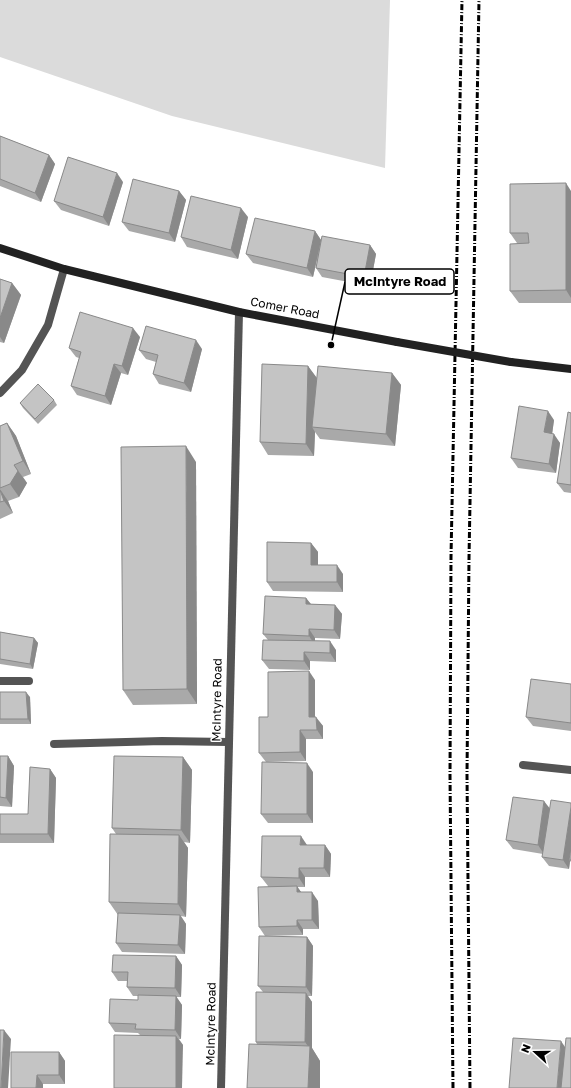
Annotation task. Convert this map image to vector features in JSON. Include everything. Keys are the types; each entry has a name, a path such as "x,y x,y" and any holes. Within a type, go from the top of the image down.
{"street":[{"name":"Comer Road","path":"0,248 64,269 239,312 511,362 571,369"},
{"path":"0,393 22,370 48,325 64,269"},
{"name":"McIntyre Road","path":"222,1088 228,742 239,312"},
{"path":"0,680 29,681"},
{"path":"54,744 162,741 228,742"},
{"path":"523,765 571,770"}],"shaded area":[{"path":"0,0 390,0 385,168 172,116 0,57"}],"building":[{"path":"0,136 49,155 35,193 0,179"},
{"path":"68,157 117,173 103,217 54,201"},
{"path":"133,179 179,191 169,233 122,222"},
{"path":"566,183 566,290 510,291 510,244 529,243 528,233 510,233 510,184"},
{"path":"191,196 241,208 231,250 181,237"},
{"path":"255,218 315,231 307,268 246,254"},
{"path":"322,236 370,245 364,277 316,268"},
{"path":"0,279 12,283 0,318"},
{"path":"80,312 133,328 122,366 114,364 105,396 71,386 81,352 69,348"},
{"path":"146,326 196,340 184,383 153,374 158,355 139,350"},
{"path":"262,364 308,366 306,444 260,442"},
{"path":"318,366 392,373 386,434 312,427"},
{"path":"38,384 54,400 35,419 20,403"},
{"path":"519,406 548,411 544,432 554,434 549,464 511,458"},
{"path":"568,412 571,413 571,485 557,483"},
{"path":"7,423 23,461 14,465 18,471 10,484 0,488 0,426"},
{"path":"186,446 187,689 123,690 121,447"},
{"path":"0,490 4,501 0,502"},
{"path":"267,542 311,543 311,565 337,565 337,582 267,582"},
{"path":"265,596 306,598 306,604 335,605 334,630 309,629 309,636 263,634"},
{"path":"0,632 34,638 30,664 0,659"},
{"path":"263,640 330,641 330,653 304,652 304,661 262,660"},
{"path":"309,671 309,717 316,717 317,730 300,730 300,752 259,753 259,717 268,717 268,672"},
{"path":"531,679 571,684 571,723 526,717"},
{"path":"0,692 26,692 28,719 0,719"},
{"path":"0,756 8,756 6,798 0,797"},
{"path":"114,756 183,757 181,830 112,828"},
{"path":"262,762 307,763 307,814 261,814"},
{"path":"30,767 50,769 48,834 0,834 0,814 28,814"},
{"path":"513,797 544,801 538,845 506,840"},
{"path":"551,800 571,803 563,860 542,857"},
{"path":"110,834 179,835 178,904 109,902"},
{"path":"262,836 301,836 300,845 325,845 324,868 299,868 299,878 261,877"},
{"path":"571,847 571,860 569,860"},
{"path":"297,886 297,892 312,892 312,920 297,920 297,926 259,927 258,887"},
{"path":"118,913 180,915 178,945 116,943"},
{"path":"259,936 307,937 306,987 258,986"},
{"path":"113,955 176,956 175,988 127,987 128,972 112,972"},
{"path":"256,992 306,993 305,1042 256,1042"},
{"path":"138,995 176,996 175,1030 135,1029 136,1024 109,1023 110,999 138,1000"},
{"path":"0,1030 4,1030 1,1088 0,1088"},
{"path":"114,1035 176,1036 176,1088 114,1088"},
{"path":"513,1038 561,1041 557,1088 509,1088"},
{"path":"566,1038 571,1038 571,1088 561,1088"},
{"path":"249,1044 310,1046 308,1088 247,1088"},
{"path":"11,1052 59,1052 59,1075 37,1075 36,1088 11,1088"}],"railway":[{"path":"453,1088 450,775 451,557 462,0"},
{"path":"470,1088 467,775 469,558 479,0"}],"place":[{"name":"McIntyre Road","path":"331,345"}]}
